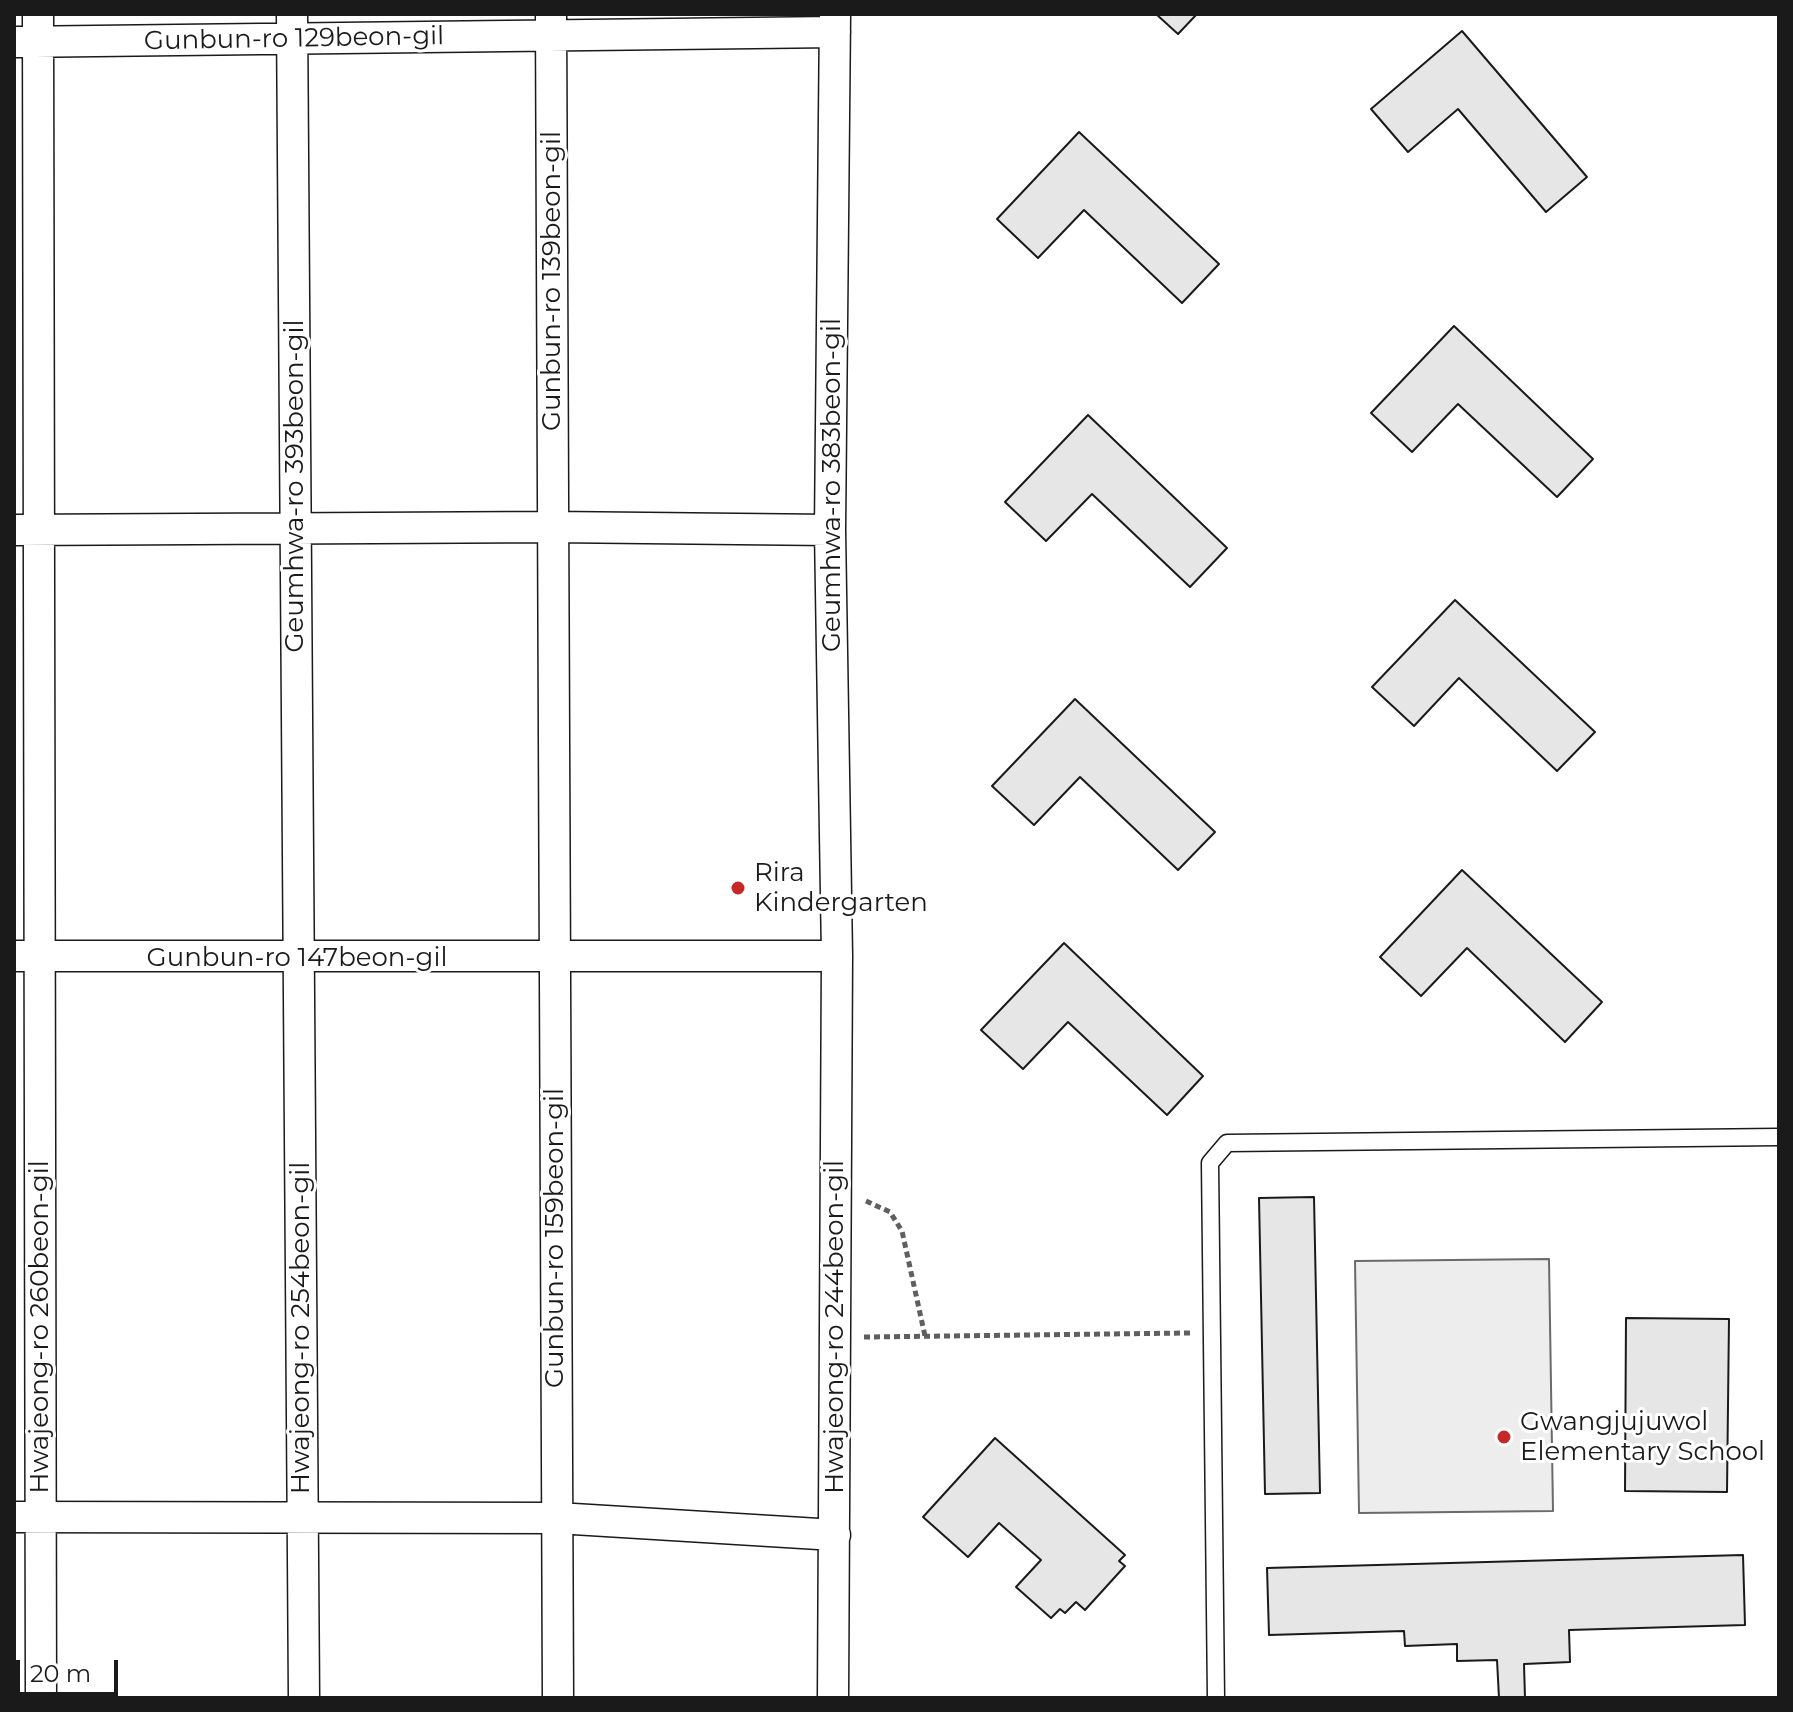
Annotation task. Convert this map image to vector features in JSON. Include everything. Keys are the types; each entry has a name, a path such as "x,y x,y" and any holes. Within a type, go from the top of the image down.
{"street":[{"name":"Gunbun-ro 129beon-gil","path":"26,530 38,293 30,33 292,27 835,23"},
{"name":"Geumhwa-ro 383beon-gil","path":"835,23 830,530 837,956"},
{"name":"Gunbun-ro 139beon-gil","path":"551,25 553,527"},
{"name":"Geumhwa-ro 393beon-gil","path":"292,27 298,958"},
{"path":"553,527 554,958"},
{"path":"27,956 39,750 26,530 553,527 830,530"},
{"name":"Gunbun-ro 147beon-gil","path":"27,956 837,956"},
{"name":"Hwajeong-ro 260beon-gil","path":"27,956 27,1517 41,1698"},
{"name":"Hwajeong-ro 244beon-gil","path":"833,1698 837,956"},
{"name":"Hwajeong-ro 254beon-gil","path":"298,958 304,1698"},
{"name":"Gunbun-ro 159beon-gil","path":"554,958 558,1698"},
{"path":"27,1517 557,1518 835,1535"}],"lane":[{"path":"1216,1698 1210,1163 1227,1143 1779,1137"}],"path":[{"path":"836,1188 880,1207 897,1221 925,1336"},
{"path":"835,1337 1212,1333"}],"shaded area":[{"path":"1549,1259 1553,1511 1359,1513 1355,1261"}],"building":[{"path":"1156,14 1197,14 1178,34"},
{"path":"1462,31 1587,177 1546,212 1458,109 1408,152 1371,109"},
{"path":"1079,132 1219,264 1182,303 1084,210 1038,258 997,219"},
{"path":"1454,326 1593,459 1557,497 1458,404 1412,452 1371,413"},
{"path":"1088,415 1227,548 1190,587 1092,494 1046,541 1005,502"},
{"path":"1455,600 1595,732 1557,771 1459,678 1414,726 1372,687"},
{"path":"1075,699 1215,832 1178,870 1080,777 1034,825 992,786"},
{"path":"1462,870 1602,1002 1565,1042 1467,948 1421,996 1380,957"},
{"path":"1064,943 1203,1076 1167,1115 1068,1022 1023,1069 981,1030"},
{"path":"1314,1197 1320,1493 1265,1494 1259,1198"},
{"path":"1626,1318 1729,1319 1727,1492 1625,1491"},
{"path":"995,1438 1125,1555 1119,1561 1125,1566 1085,1610 1076,1602 1065,1613 1060,1609 1051,1618 1016,1587 1041,1560 999,1523 968,1557 923,1517"},
{"path":"1743,1555 1745,1625 1569,1630 1570,1662 1524,1664 1525,1698 1499,1698 1497,1660 1457,1661 1457,1644 1405,1646 1404,1631 1269,1635 1267,1568"}],"place":[{"name":"Rira Kindergarten","path":"738,888"},
{"name":"Gwangjujuwol Elementary School","path":"1504,1437"}]}
